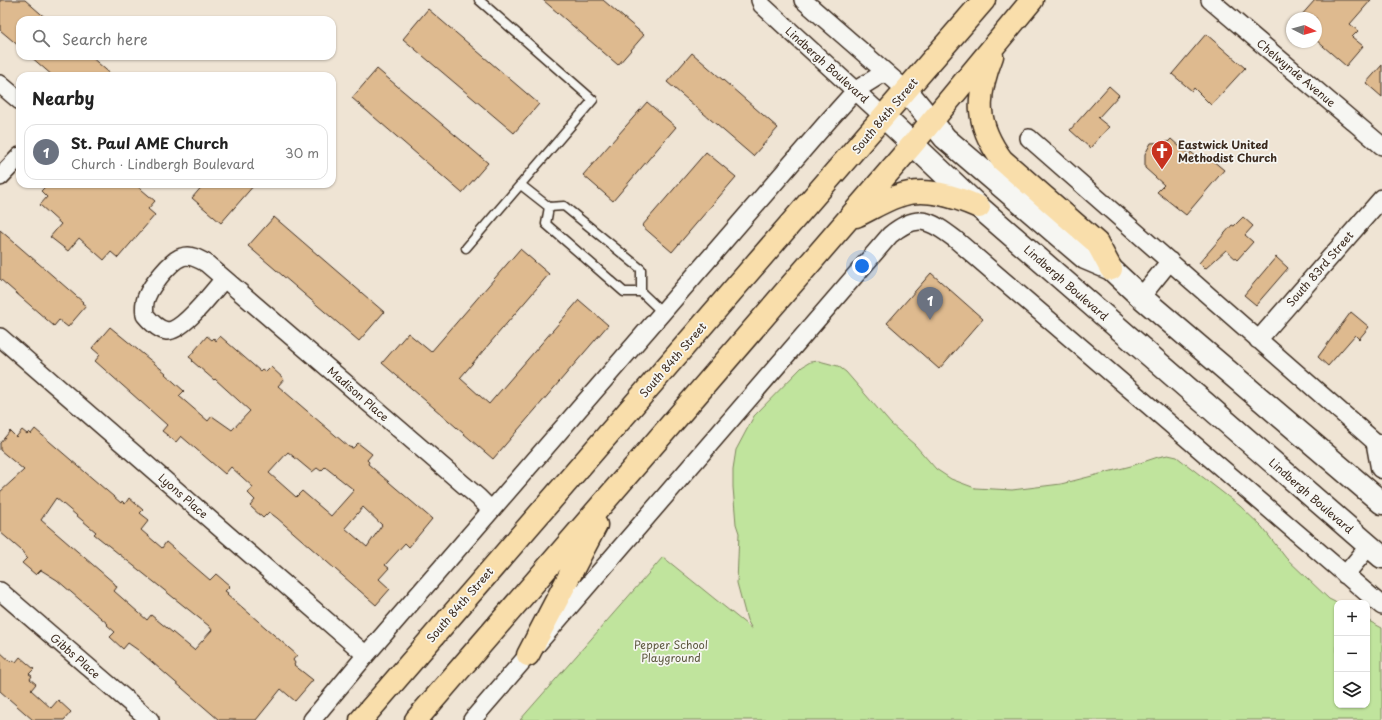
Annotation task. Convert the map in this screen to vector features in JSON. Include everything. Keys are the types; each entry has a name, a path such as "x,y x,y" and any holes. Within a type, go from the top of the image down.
{"main road":[{"name":"South 84th Street","path":"361,720 984,0"},
{"path":"416,720 912,145 1032,0"},
{"path":"999,40 982,88 981,112 985,134 1002,160 1097,243 1111,269 1141,297 1382,503"},
{"path":"906,90 945,138 1085,258 1111,269"},
{"name":"Lindbergh Boulevard","path":"884,117 979,207 1375,552"},
{"path":"847,220 890,199 909,193 940,194 962,200 979,207"},
{"path":"1380,446 1382,467"},
{"path":"528,655 613,491"}],"street":[{"name":"Lindbergh Boulevard","path":"760,0 762,5 884,117"},
{"path":"803,0 906,90"},
{"name":"Chelwynde Avenue","path":"1210,0 1382,146"},
{"path":"312,720 491,510 856,90 885,72"},
{"path":"1029,138 1170,260 1258,340 1380,446"},
{"path":"0,177 16,160"},
{"name":"South 83rd Street","path":"1258,340 1382,198"},
{"path":"472,720 890,235 902,225 913,221 925,222 938,226 1382,606"},
{"name":"Madison Place","path":"224,279 189,319 176,328 168,331 161,329 145,315 144,306 146,297 155,283 176,261 183,256 199,258 224,279 491,510"},
{"path":"1141,297 1170,260"},
{"name":"Lyons Place","path":"0,337 366,655"},
{"path":"1345,575 1375,552"},
{"name":"Gibbs Place","path":"0,592 150,720"}],"lane":[{"path":"466,248 593,100 479,0"},
{"path":"521,185 549,207 564,206 641,269 641,292"},
{"path":"549,207 546,224 624,292 641,292 662,312"}],"green space":[{"name":"Pepper School Playground","path":"819,361 838,366 846,372 891,424 915,445 936,469 951,479 975,488 1012,490 1061,484 1131,466 1158,457 1168,455 1177,457 1240,506 1262,527 1286,558 1329,599 1334,602 1334,708 1370,708 1370,622 1382,628 1382,720 520,720 663,557 752,629 747,620 737,583 739,533 736,524 733,487 733,469 736,450 754,416 802,367 810,362"}],"building":[{"path":"0,0 25,0 43,16 16,16 16,44 0,30"},
{"path":"543,0 603,0 644,35 618,65"},
{"path":"1315,0 1371,0 1350,24 1358,31 1352,37 1363,46 1346,66 1322,45 1322,12 1304,12"},
{"path":"428,9 539,104 514,133 403,39"},
{"path":"1206,34 1245,68 1211,105 1194,88 1192,91 1172,74"},
{"path":"692,53 778,128 753,156 667,82"},
{"path":"35,60 95,60 108,72 48,72"},
{"path":"1382,65 1382,97 1366,83"},
{"path":"377,69 488,163 462,193 352,98"},
{"path":"1109,86 1119,95 1098,118 1109,127 1090,148 1070,130"},
{"path":"647,102 676,127 613,201 583,175"},
{"path":"1171,139 1189,155 1191,152 1201,161 1206,155 1224,170 1186,215 1157,192 1164,185 1145,168 1145,154 1151,143 1168,142"},
{"path":"706,152 736,177 672,252 642,226"},
{"path":"44,188 140,188 155,201 148,209 155,215 118,258 111,252 104,260 79,238 68,251 50,237 61,224 40,205 47,197 41,191"},
{"path":"201,188 252,188 221,223 192,198"},
{"path":"274,217 384,312 359,341 248,246"},
{"path":"1243,217 1253,226 1245,235 1253,242 1237,260 1226,250 1205,269 1199,263 1232,225 1234,226"},
{"path":"0,230 86,306 68,327 59,320 54,326 0,279"},
{"path":"520,249 549,274 460,378 489,404 579,300 608,325 493,459 382,363 408,333 431,352"},
{"path":"1276,257 1288,268 1256,305 1244,295"},
{"path":"931,273 983,319 939,369 887,323"},
{"path":"1351,312 1369,327 1359,339 1355,335 1328,366 1318,357"},
{"path":"110,327 166,373 165,374 184,391 179,396 208,421 212,416 232,430 250,411 189,357 207,336 212,340 214,338 216,341 220,336 260,371 262,369 266,372 271,367 284,379 278,386 349,447 353,448 358,443 372,454 367,460 369,462 368,464 432,519 409,547 405,543 385,565 389,568 379,579 390,589 376,605 277,518 269,512 263,518 250,506 255,500 248,493 253,487 231,467 225,474 181,436 176,442 162,431 167,425 95,361 100,355 92,348","holes":["288,452 312,472 317,468 321,471 325,467 354,490 331,516 302,491 296,497 269,473","363,507 382,525 367,547 345,528"]},
{"path":"35,429 121,503 122,501 125,504 129,498 143,510 140,513 149,520 141,530 162,548 166,542 210,580 216,574 230,586 225,591 228,593 227,594 297,655 293,660 295,663 294,665 313,680 295,701 281,689 256,720 219,720 138,650 128,643 123,649 110,637 115,632 107,625 108,624 57,580 41,570 36,575 22,563 27,558 21,550 0,532 0,492 24,470 0,450 0,443 10,431 16,437 22,430 27,434 29,432 31,434","holes":["56,498 96,532 94,534 209,626 212,630 194,650 151,615 147,620 114,591 117,587 114,583 41,520"]},
{"path":"0,652 11,662 13,660 16,662 20,657 34,669 29,674 32,676 30,679 36,684 31,690 51,708 58,700 71,712 64,720 33,720 0,691"}],"place":[{"name":"Eastwick United Methodist Church","path":"1162,170"},
{"name":"St. Paul AME Church","path":"930,320"}]}
